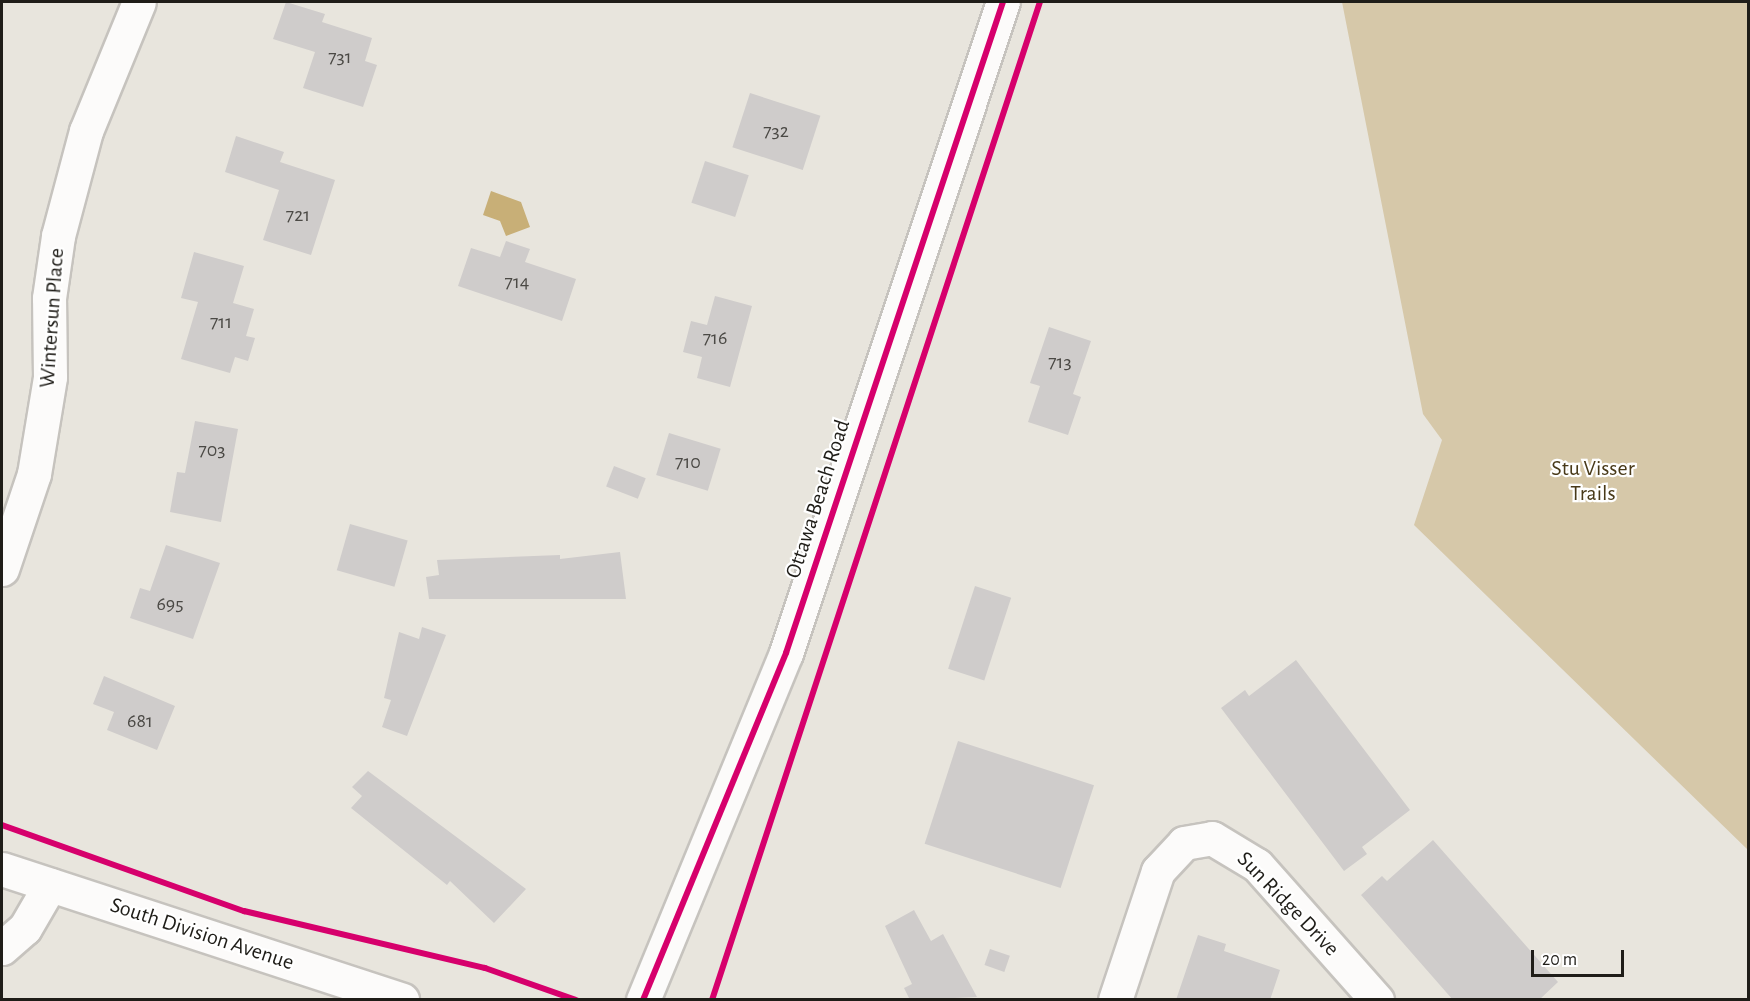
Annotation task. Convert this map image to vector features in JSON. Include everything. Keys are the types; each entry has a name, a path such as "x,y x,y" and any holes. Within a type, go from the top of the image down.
{"street":[{"name":"Wintersun Place","path":"2,569 34,474 50,377 49,298 58,236 86,131 139,2"},
{"name":"Ottawa Beach Road","path":"643,999 786,653 1004,2"},
{"name":"Sun Ridge Drive","path":"1116,999 1158,871 1184,843 1212,838 1257,865 1377,999"},
{"name":"South Division Avenue","path":"2,869 402,999"},
{"path":"2,948 25,928 50,885"}],"green space":[{"name":"Stu Visser Trails","path":"1342,2 1748,2 1748,850 1414,525 1442,440 1423,414"}],"shaded area":[{"path":"491,191 521,202 530,227 506,236 500,221 483,215"}],"building":[{"path":"286,2 325,14 322,22 372,38 365,61 377,65 363,107 303,88 315,52 273,39"},
{"path":"750,93 820,116 803,170 732,147"},
{"path":"236,136 284,152 280,162 335,180 311,255 263,240 279,190 225,172"},
{"path":"705,161 749,175 735,217 691,203"},
{"path":"506,241 530,249 525,262 576,279 562,321 458,286 471,248 500,257"},
{"path":"194,252 244,266 233,303 254,309 246,336 255,338 248,361 235,357 230,373 181,359 198,302 181,298"},
{"path":"715,296 752,306 730,387 697,378 702,357 683,352 691,321 707,325"},
{"path":"1049,327 1091,341 1073,394 1081,397 1068,435 1028,422 1040,386 1030,383"},
{"path":"195,421 238,429 221,522 170,512 177,472 185,473"},
{"path":"669,433 721,449 708,491 656,475"},
{"path":"614,466 646,478 638,499 606,487"},
{"path":"350,524 408,541 394,587 337,570"},
{"path":"166,545 220,563 193,639 130,618 140,588 150,591"},
{"path":"620,552 626,599 429,599 426,577 439,575 437,560 560,555 560,559"},
{"path":"975,586 1011,598 984,680 948,669"},
{"path":"422,627 446,635 407,736 382,727 391,700 384,698 399,632 419,639"},
{"path":"1296,660 1410,810 1362,847 1367,854 1344,871 1221,708 1245,690 1249,696"},
{"path":"104,676 175,706 157,750 107,730 114,712 93,704"},
{"path":"958,741 1094,785 1061,888 925,844"},
{"path":"368,771 526,889 494,923 450,881 447,885 351,808 362,796 352,787"},
{"path":"1433,840 1558,982 1539,1000 1453,1000 1361,895 1382,876 1387,881"},
{"path":"914,910 931,941 943,934 977,997 910,1000 904,988 912,984 885,926"},
{"path":"1198,935 1226,944 1224,951 1280,970 1270,1000 1176,1000"},
{"path":"990,949 1010,956 1004,972 984,965"}],"cycle path":[{"path":"643,1000 786,653 1003,2"},
{"path":"712,1000 1040,2"},
{"path":"2,825 244,911 485,968 576,1000"}]}
